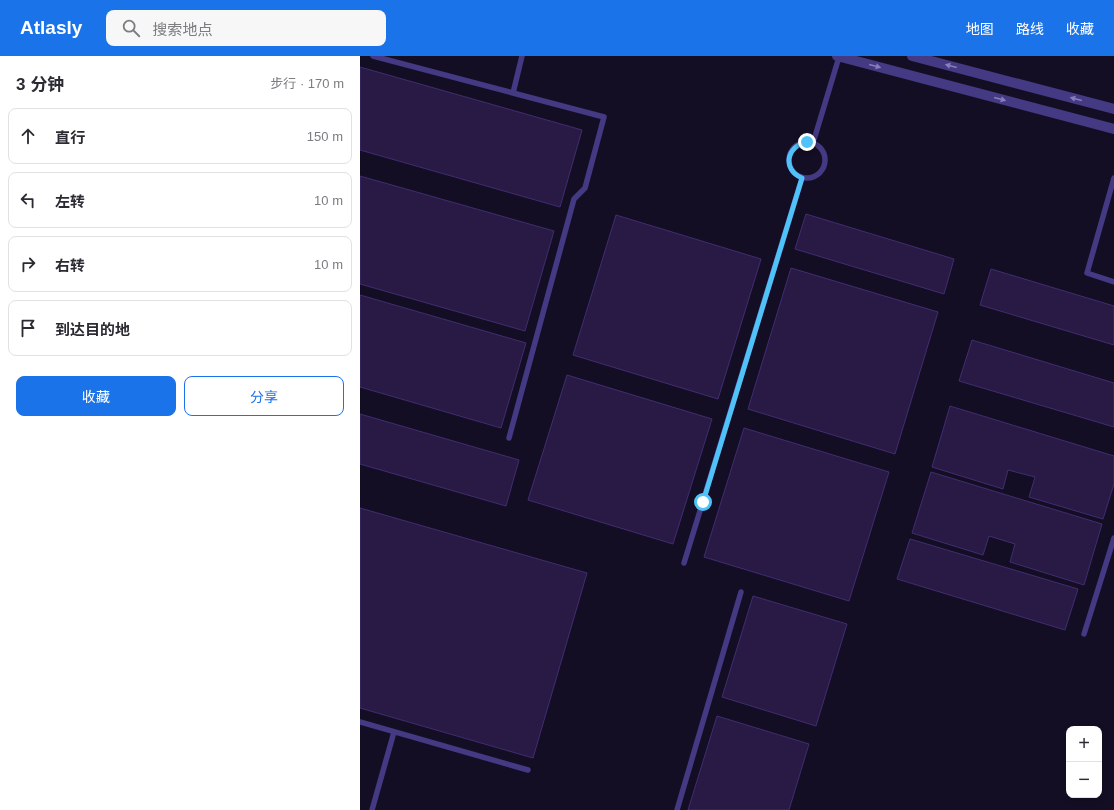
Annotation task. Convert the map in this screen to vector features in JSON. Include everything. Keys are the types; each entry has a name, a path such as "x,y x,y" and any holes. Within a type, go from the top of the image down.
{"street":[{"path":"838,56 1114,129"},
{"path":"912,56 1114,109"}],"lane":[{"path":"373,56 604,117 585,188 574,199 509,438"},
{"path":"512,93 522,56"},
{"path":"813,143 838,56"},
{"path":"801,143 813,143 819,146 823,151 825,163 819,174 814,177 802,178 791,170 789,157 796,146 801,143"},
{"path":"684,563 802,178"},
{"path":"1114,178 1087,273 1114,282"},
{"path":"1084,634 1114,538"},
{"path":"677,810 742,592"},
{"path":"360,722 528,770"},
{"path":"372,810 394,732"}],"building":[{"path":"360,67 582,130 560,207 360,150"},
{"path":"360,176 554,231 525,331 360,284"},
{"path":"806,214 954,259 944,294 795,249"},
{"path":"616,215 761,259 718,399 573,355"},
{"path":"791,268 938,312 895,454 748,409"},
{"path":"991,269 1114,306 1114,345 980,305"},
{"path":"360,295 526,343 501,428 360,387"},
{"path":"972,340 1114,383 1114,427 959,381"},
{"path":"567,375 712,419 673,544 528,500"},
{"path":"950,406 1114,456 1114,484 1103,519 1029,497 1035,477 1008,470 1003,489 932,467"},
{"path":"360,414 519,460 506,506 360,464"},
{"path":"744,428 889,472 849,601 704,557"},
{"path":"931,472 1102,524 1084,585 1010,562 1015,544 989,536 983,555 912,533"},
{"path":"360,508 587,573 533,758 360,708"},
{"path":"910,539 1078,589 1065,630 897,579"},
{"path":"753,596 847,624 816,726 722,697"},
{"path":"717,716 809,744 789,810 688,810"}],"route":[{"path":"703,502 802,178 791,170 789,157 796,146 807,142"}]}
